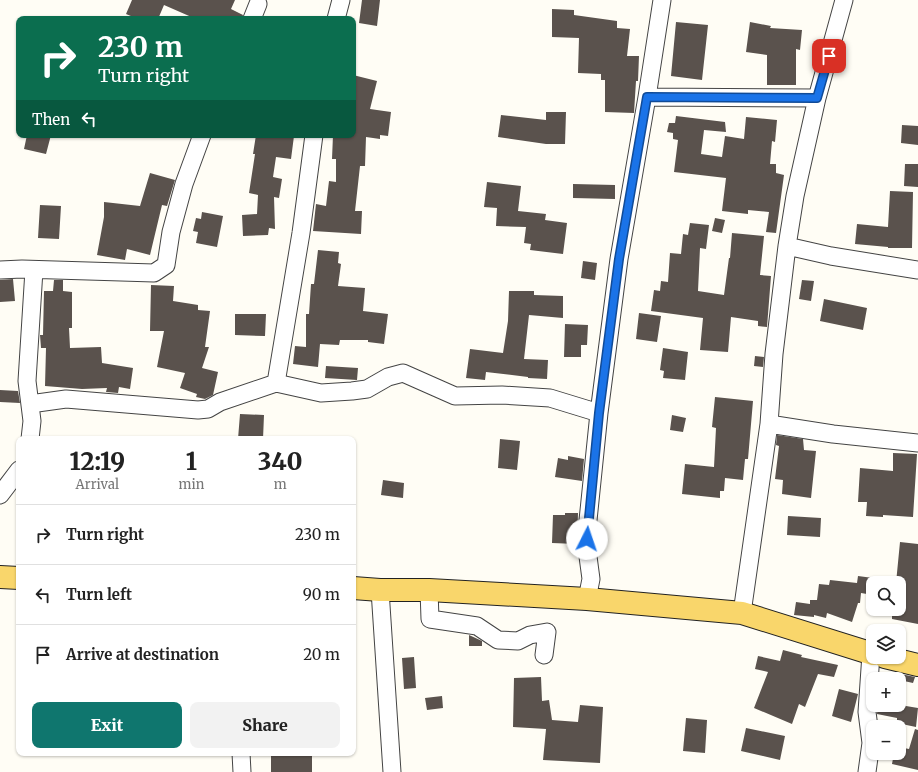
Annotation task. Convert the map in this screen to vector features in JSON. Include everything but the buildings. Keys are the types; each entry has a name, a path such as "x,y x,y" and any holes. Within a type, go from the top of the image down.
{"main road":[{"path":"0,577 16,578"},
{"path":"356,588 429,590 587,599 742,613 866,652"},
{"path":"906,662 918,665"}],"street":[{"path":"337,16 341,0"},
{"path":"587,599 591,579 587,549 587,530 599,413 619,259 662,0"},
{"path":"742,613 769,424 774,354 787,246 795,196 817,98 844,0"},
{"path":"647,97 817,98"},
{"path":"0,270 154,273 166,265 171,232 184,184 201,138"},
{"path":"276,383 301,234 314,138"},
{"path":"787,246 831,256 918,270"},
{"path":"30,436 32,421 27,381 34,270"},
{"path":"30,404 66,399 198,410 208,409 220,402 276,383 321,393 352,391 367,388 388,377 403,374 410,375 455,396 502,395 550,398 599,413"},
{"path":"769,424 833,434 918,443"},
{"path":"0,495 16,474"},
{"path":"380,590 392,772"},
{"path":"429,590 430,619 477,626 498,640 518,640 530,635 547,632 544,655"},
{"path":"867,772 871,743 867,712 875,664"},
{"path":"241,756 242,772"}],"route":[{"path":"587,539 599,413 619,259 647,97 817,98 829,56"}]}
